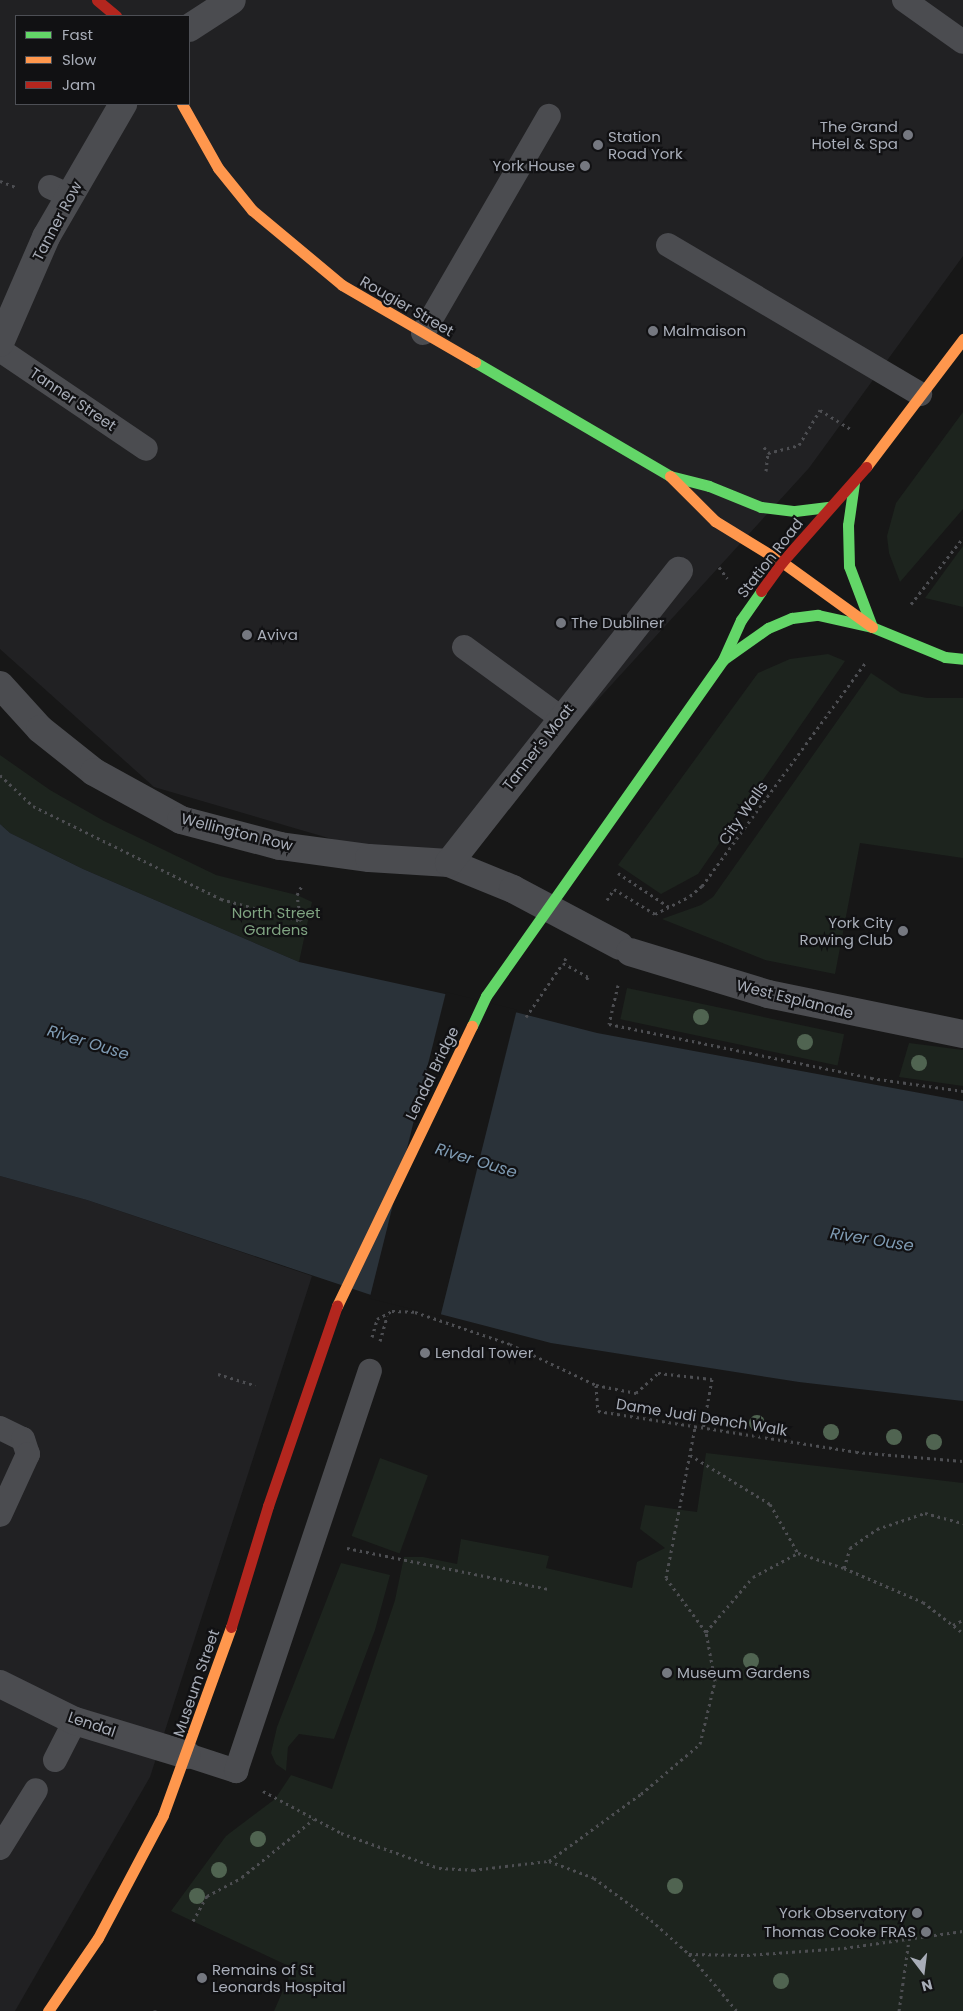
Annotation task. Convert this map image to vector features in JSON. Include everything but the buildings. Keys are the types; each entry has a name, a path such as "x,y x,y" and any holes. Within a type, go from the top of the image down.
{"main road":[{"path":"98,0 115,15"},
{"name":"Rougier Street","path":"183,105 218,168 252,210 342,285 670,476 716,521 782,562 872,627"},
{"name":"Station Road","path":"599,834 723,660 741,620 782,562 830,507 854,483 963,339"},
{"name":"Rougier Street","path":"670,476 709,486 761,507 796,510 830,507"},
{"name":"Station Road","path":"854,483 848,525 849,566 872,627"},
{"name":"Station Road","path":"723,660 768,628 792,618 818,615 872,627"},
{"path":"872,627 944,657 963,659"},
{"name":"Lendal Bridge","path":"324,1344 335,1310 486,996 599,834"},
{"name":"Museum Street","path":"48,2011 98,1938 163,1815 188,1755 324,1344"}],"street":[{"path":"190,27 232,0"},
{"name":"Tanner Row","path":"0,343 46,238 60,191 123,105"},
{"name":"Tanner's Moat","path":"449,863 561,718 679,571"},
{"name":"Wellington Row","path":"0,685 40,729 94,772 181,820 280,846 369,858 449,863"},
{"name":"West Esplanade","path":"449,863 513,888 625,949 768,994 963,1034"},
{"name":"Lendal","path":"0,1684 76,1720 188,1755"}],"lane":[{"path":"904,0 963,42"},
{"path":"423,333 549,116"},
{"path":"668,245 920,394"},
{"name":"Tanner Street","path":"0,350 146,449"},
{"path":"464,647 561,718"},
{"path":"188,1755 236,1771 370,1371"},
{"path":"0,1428 22,1439 28,1454 0,1516"},
{"path":"55,1760 76,1720"},
{"path":"0,1848 36,1790"}],"path":[{"path":"764,447 768,453 799,445 820,410 880,447"},
{"path":"954,550 963,538"},
{"name":"City Walls","path":"669,907 702,886 822,718"},
{"path":"0,775 34,806 221,899 301,921 297,895"},
{"path":"587,852 669,907 655,914 628,897"},
{"path":"526,1017 563,963"},
{"path":"572,968 588,977 585,982"},
{"path":"618,985 609,1024 870,1078 963,1090"},
{"path":"370,1343 377,1320 399,1309 415,1312 510,1344 596,1386 636,1393 658,1373 712,1379 703,1429"},
{"path":"218,1374 254,1385"},
{"name":"Dame Judi Dench Walk","path":"596,1386 598,1411 695,1428 856,1452 963,1461"},
{"path":"549,1861 641,1794 700,1744 715,1682 706,1632 666,1578 695,1428"},
{"path":"690,1455 770,1504 798,1553 844,1568 923,1602 963,1633"},
{"path":"844,1568 850,1548 877,1529 925,1514 963,1523"},
{"path":"314,1541 548,1589"},
{"path":"706,1632 753,1576 798,1553"},
{"path":"953,1625 963,1620"},
{"path":"236,1771 275,1800 341,1833 439,1868 473,1870 549,1861 594,1878 651,1920 689,1954 738,2011"},
{"path":"193,1921 207,1896 242,1877 314,1819"},
{"path":"689,1954 747,1956 909,1940 963,1932"},
{"path":"899,2011 909,1940"}],"shaded area":[{"path":"0,0 963,0 963,256 809,468 449,863 342,842 154,787 0,649"},
{"path":"0,1176 87,1200 312,1276 150,1777 15,2011 0,2011"}],"green space":[{"path":"963,412 963,509 900,582 889,553 887,536 896,503"},
{"path":"963,546 963,607 925,598"},
{"path":"828,654 845,661 698,874 661,894 618,865 758,673 790,659"},
{"path":"871,673 901,693 927,698 963,698 963,858 860,843 835,974 765,960 662,919 701,905 713,897"},
{"name":"North Street Gardens","path":"0,755 50,790 104,821 216,875 297,895 312,902 299,962 83,869 10,833 0,824"},
{"path":"627,988 844,1034 837,1065 620,1019"},
{"path":"909,1043 963,1050 963,1086 899,1077"},
{"name":"Museum Gardens","path":"706,1453 963,1483 963,2011 274,2011 293,1968 171,1911 226,1836 275,1799 291,1775 332,1789 395,1600 404,1557 423,1557 457,1564 461,1539 549,1556 546,1568 632,1588 637,1562 665,1548 640,1529 645,1505 697,1512"},
{"path":"380,1458 428,1475 400,1553 352,1536"},
{"path":"341,1563 390,1575 375,1630 334,1739 299,1734 288,1747 286,1771 276,1764 271,1753 277,1727"}],"water":[{"name":"River Ouse","path":"0,824 10,833 83,869 299,962 445,994 597,1033 963,1101 963,1401 799,1382 551,1343 386,1300 87,1200 0,1176"}],"pier":[{"path":"446,992 517,1010 440,1316 370,1299"}],"traffic: fast":[{"path":"475,362 670,476 709,486 761,507 795,511 830,507"},
{"path":"854,483 848,525 849,566 872,627"},
{"path":"472,1026 486,996 723,660 741,620 761,591"},
{"path":"724,659 768,628 792,618 818,615 872,627 945,657 963,659"}],"traffic: slow":[{"path":"183,105 218,168 252,210 342,285 475,362"},
{"path":"866,467 963,339"},
{"path":"670,476 715,521 782,562 872,627"},
{"path":"337,1306 472,1026"},
{"path":"48,2011 98,1938 163,1815 231,1627"}],"traffic: jam":[{"path":"97,0 115,15"},
{"path":"761,591 782,562 866,467"},
{"path":"231,1627 268,1506 337,1306"}],"place":[{"name":"The Grand Hotel & Spa","path":"908,135"},
{"name":"Station Road York","path":"598,145"},
{"name":"York House","path":"585,166"},
{"name":"Malmaison","path":"653,331"},
{"name":"The Dubliner","path":"561,623"},
{"name":"Aviva","path":"247,635"},
{"name":"York City Rowing Club","path":"903,931"},
{"name":"Lendal Tower","path":"425,1353"},
{"name":"Museum Gardens","path":"667,1673"},
{"name":"York Observatory","path":"917,1913"},
{"name":"Thomas Cooke FRAS","path":"926,1932"},
{"name":"Remains of St Leonards Hospital","path":"202,1978"}]}
